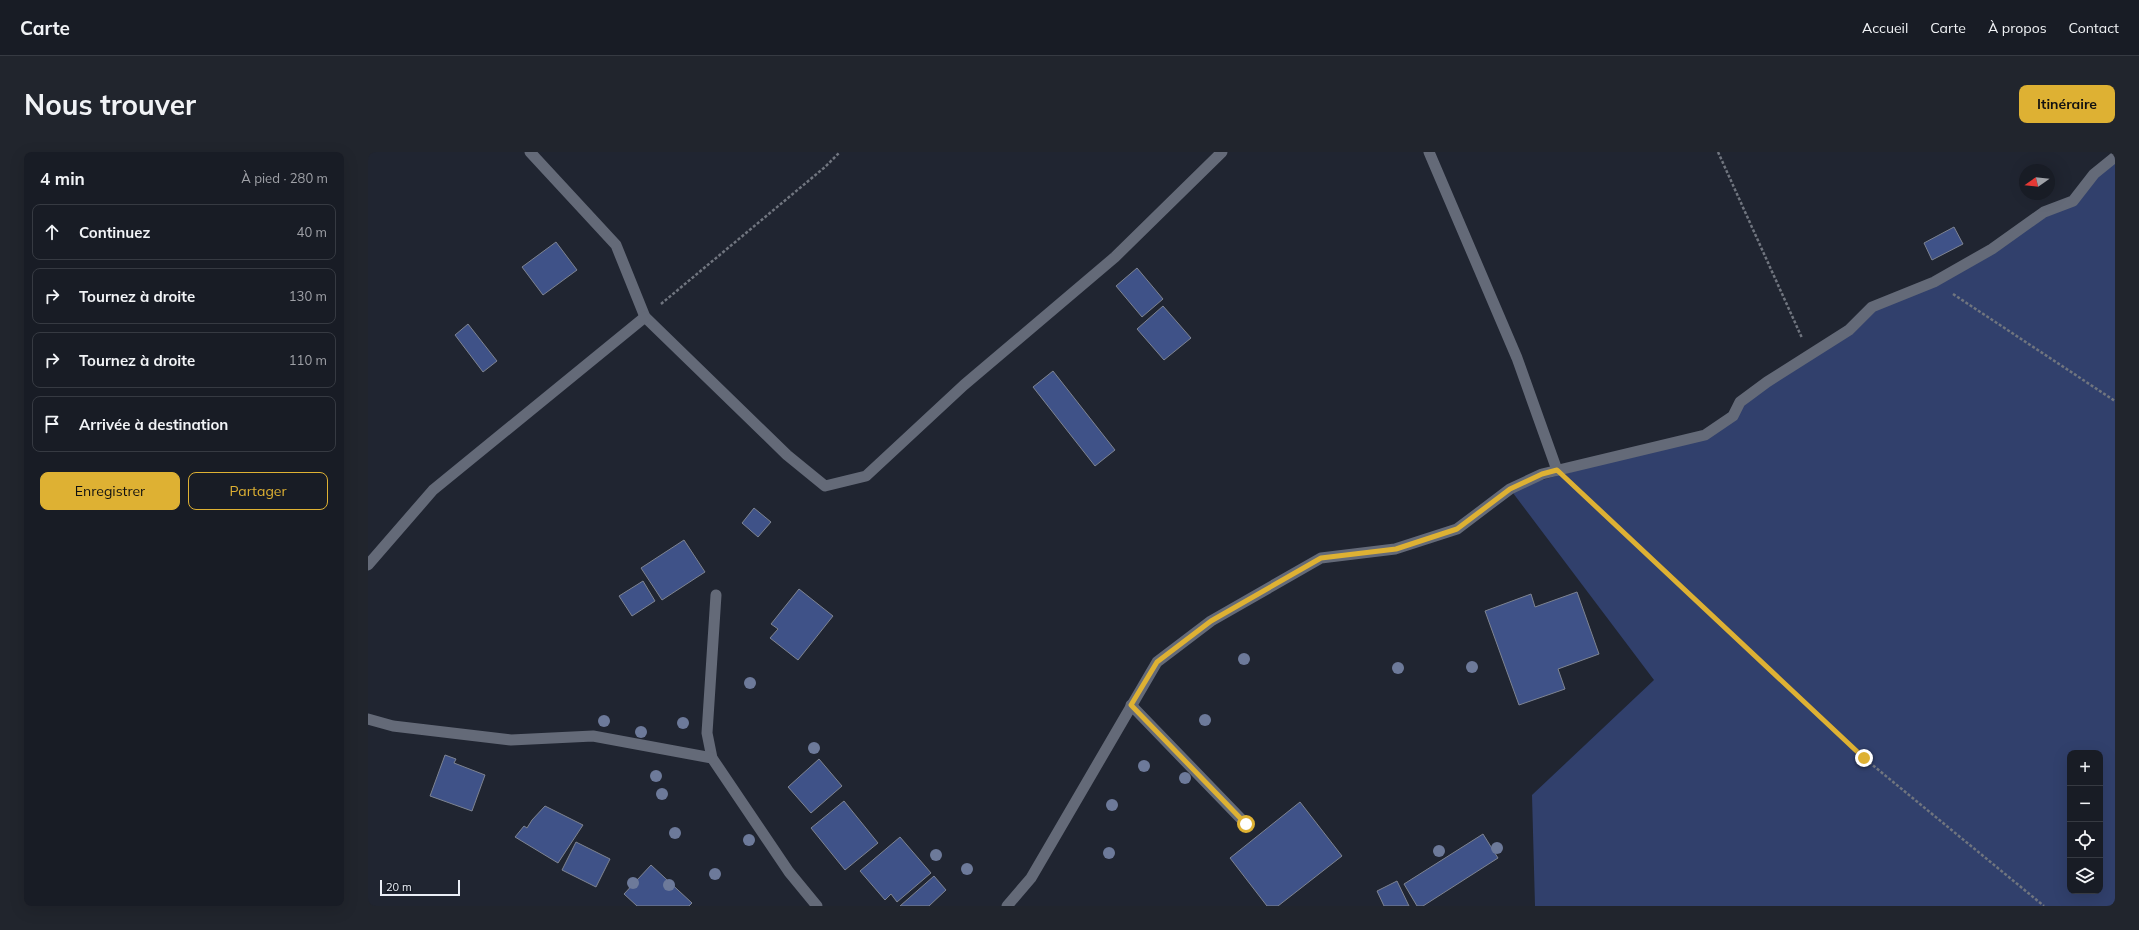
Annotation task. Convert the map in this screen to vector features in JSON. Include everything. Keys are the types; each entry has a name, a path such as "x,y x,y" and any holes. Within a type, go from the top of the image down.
{"street":[{"path":"530,152 616,245 645,317 787,455 825,486 866,476 964,385 1115,257 1222,152"},
{"path":"1429,152 1517,358 1557,470"},
{"path":"1008,906 1031,878 1157,662 1211,621 1321,558 1396,549 1457,529 1510,489 1542,474 1705,435 1733,416 1740,402 1767,382 1849,330 1872,308 1934,282 1992,249 2044,212 2074,201 2094,174 2115,157"},
{"path":"368,565 433,490 645,317"},
{"path":"716,595 707,732 712,758 789,872 817,906"},
{"path":"1131,705 1246,824"},
{"path":"368,719 393,726 511,740 593,736 712,758"}],"path":[{"path":"645,317 825,167 840,152"},
{"path":"1718,152 1810,355"},
{"path":"1934,282 2115,401"},
{"path":"1557,470 1864,758 2044,906"}],"shaded area":[{"path":"2115,157 2115,906 1535,906 1532,795 1654,680 1510,489 1705,435 1740,402 1872,307 1934,282 2073,201"}],"building":[{"path":"1954,227 1963,244 1932,260 1924,243"},
{"path":"556,242 577,270 543,295 522,267"},
{"path":"1137,268 1163,299 1142,317 1116,286"},
{"path":"1163,306 1191,338 1164,360 1137,329"},
{"path":"468,324 497,361 483,372 455,335"},
{"path":"1053,371 1115,450 1095,466 1033,387"},
{"path":"754,508 771,522 758,537 742,523"},
{"path":"684,540 705,572 662,600 641,568"},
{"path":"643,581 655,601 632,616 619,596"},
{"path":"799,589 833,616 798,660 770,638 778,629 771,624"},
{"path":"1577,592 1599,654 1558,669 1565,689 1519,705 1485,611 1531,594 1535,607"},
{"path":"445,755 456,759 454,763 485,775 472,811 430,796"},
{"path":"819,759 842,786 811,813 788,787"},
{"path":"844,801 878,843 845,870 811,828"},
{"path":"1300,802 1342,856 1278,906 1267,906 1230,858"},
{"path":"545,806 583,825 558,863 515,837 524,826 527,828"},
{"path":"1483,834 1498,858 1423,906 1417,906 1404,884"},
{"path":"900,837 931,873 897,902 891,894 885,900 860,871"},
{"path":"576,842 610,859 596,887 562,870"},
{"path":"651,865 692,903 689,906 637,906 624,894"},
{"path":"934,876 946,890 929,906 900,906"},
{"path":"1397,881 1409,906 1384,906 1377,891"}],"route":[{"path":"1246,824 1131,705 1157,662 1211,621 1321,558 1396,549 1457,529 1510,489 1542,474 1557,470 1864,758"}]}
